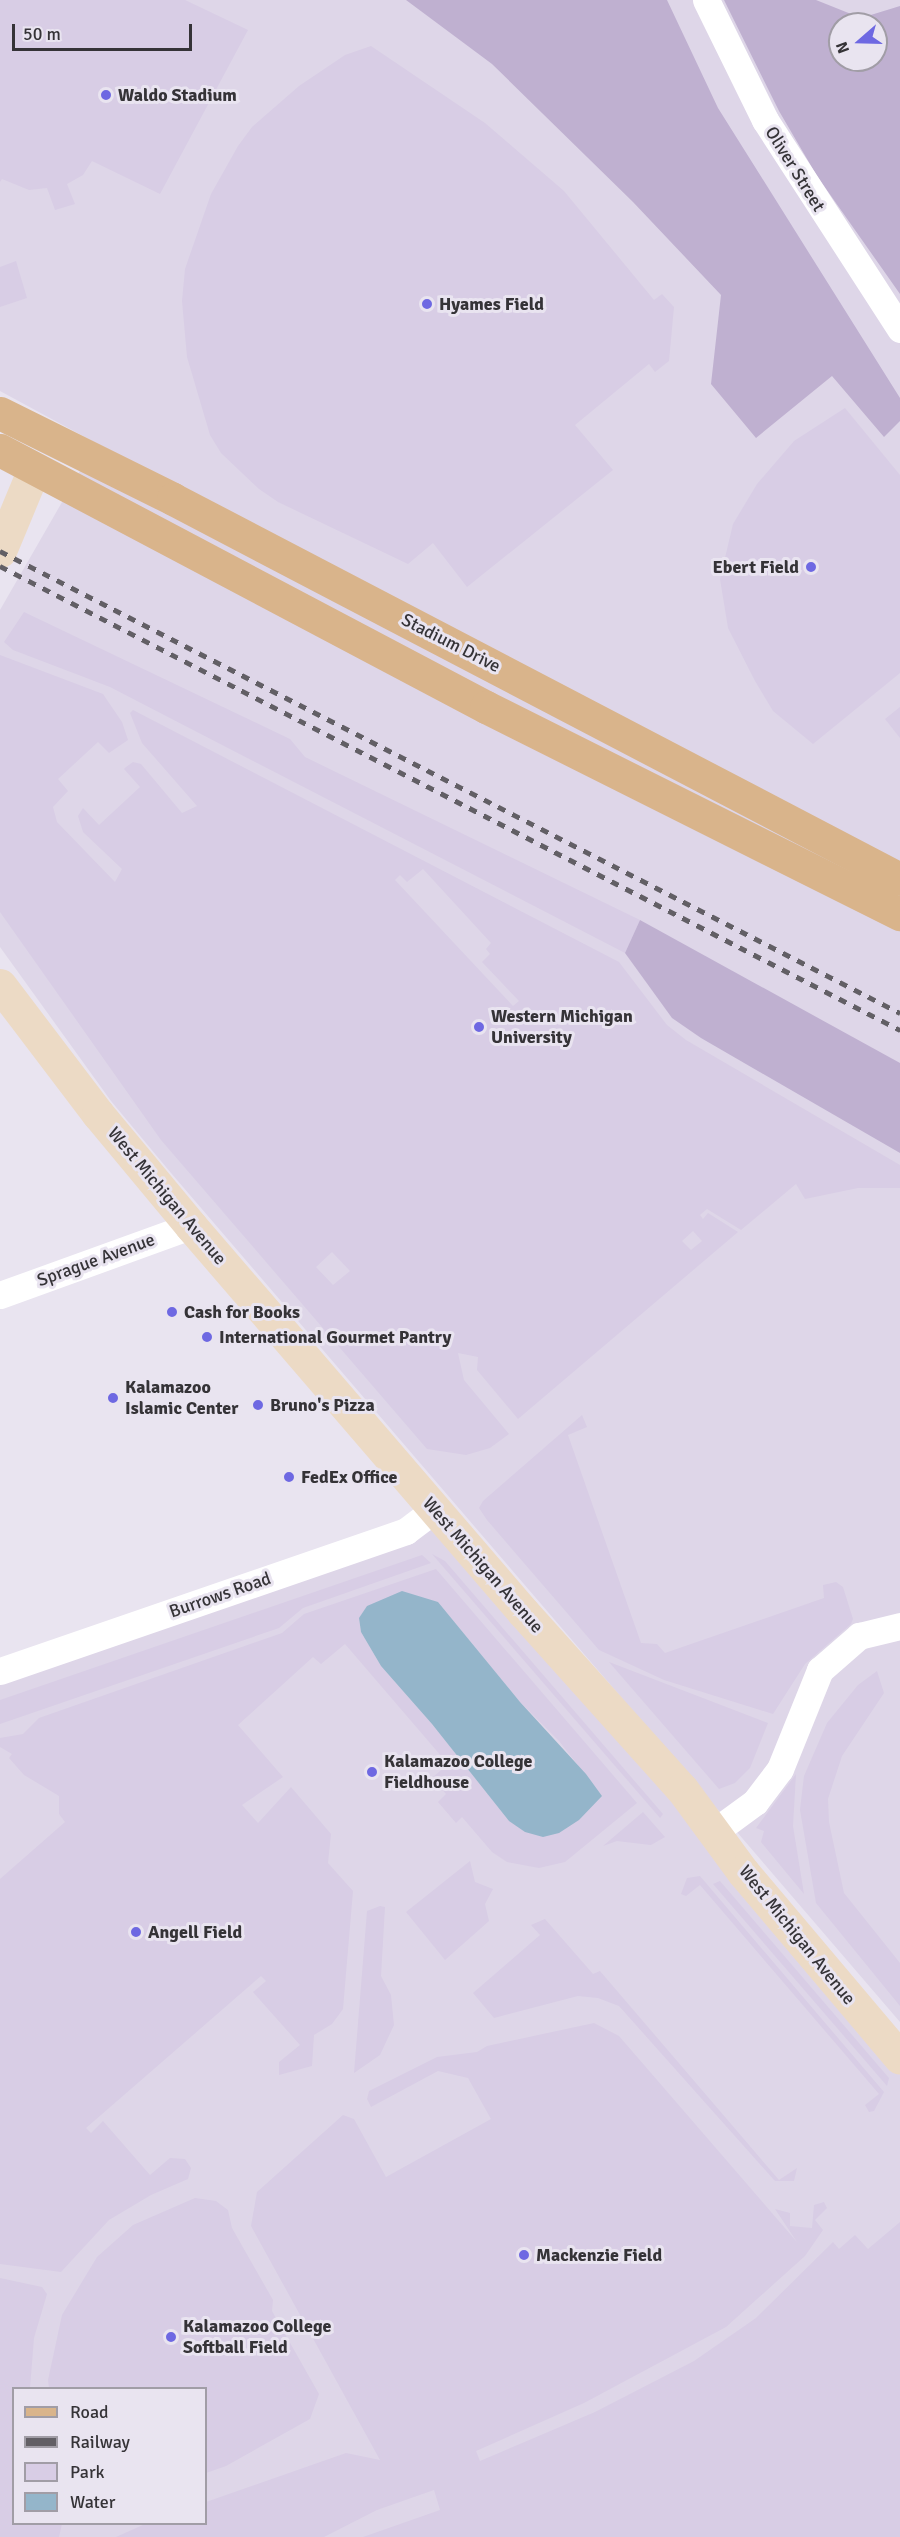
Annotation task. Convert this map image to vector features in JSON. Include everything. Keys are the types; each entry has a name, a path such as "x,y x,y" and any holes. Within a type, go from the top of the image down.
{"main road":[{"name":"Stadium Drive","path":"0,413 173,499 900,879"},
{"path":"0,450 476,702 900,914"}],"street":[{"name":"Oliver Street","path":"706,0 765,120 900,329"},
{"path":"0,551 34,469"},
{"name":"West Michigan Avenue","path":"0,986 98,1114 191,1226 714,1832 743,1872 900,2058"},
{"name":"Sprague Avenue","path":"0,1294 191,1226"},
{"name":"Burrows Road","path":"0,1671 406,1531 435,1509"},
{"path":"714,1832 755,1802 780,1769 820,1670 859,1636 900,1626"}],"shaded area":[{"name":"Western Michigan University","path":"0,0 900,0 900,2022 171,1173 111,1101 0,947 0,610 96,443 0,391"},
{"path":"406,0 667,0 718,108 900,398 900,421 884,437 832,376 756,438 711,384 721,295 633,202 492,64"},
{"path":"724,0 816,0 846,12 828,12 828,72 888,72 888,12 880,12 900,6 900,294 817,176 779,111"},
{"path":"640,920 900,1063 900,1153 701,1038 672,1018 625,953"},
{"path":"435,1509 900,2058 900,2537 0,2537 0,1671"}],"green space":[{"name":"Waldo Stadium","path":"0,0 185,0 248,30 160,194 92,161 83,175 67,184 75,204 55,210 47,188 29,190 2,179 0,182"},
{"name":"Hyames Field","path":"371,46 485,123 564,191 654,300 662,294 674,307 669,361 655,372 649,364 575,425 613,470 467,587 433,543 408,564 278,502 259,489 221,453 210,435 187,357 182,301 185,269 211,194 238,146 252,127 299,86 345,55"},
{"path":"16,261 27,298 0,307 0,267"},
{"name":"Ebert Field","path":"845,408 900,475 900,673 813,744 773,711 755,681 728,628 720,579 733,524 757,484 794,441"},
{"path":"24,612 290,739 305,757 640,920 625,953 110,687 13,650 4,642"},
{"path":"0,655 103,694 122,722 128,740 109,753 98,742 58,779 68,791 53,807 57,822 115,882 122,869 83,832 78,816 83,808 99,825 140,787 124,769 126,767 133,762 141,764 182,813 197,806 142,743 130,713 133,710 619,962 667,1025 686,1040 900,1165 900,1188 858,1188 805,1199 796,1184 741,1230 707,1209 700,1215 703,1219 708,1213 738,1232 518,1419 477,1370 478,1357 458,1353 464,1380 509,1434 490,1448 466,1455 427,1449 161,1140 0,912","holes":["423,869 491,943 486,949 490,954 482,962 519,1001 513,1006 395,880 400,875 407,882","693,1231 702,1241 691,1250 682,1241","332,1252 350,1271 333,1285 316,1267"]},
{"path":"900,707 900,738 885,719"},
{"path":"582,1415 587,1427 568,1435 641,1643 657,1644 665,1653 824,1598 823,1585 836,1582 843,1587 853,1619 851,1624 805,1664 773,1714 664,1680 599,1650 479,1508 483,1501"},
{"path":"432,1554 445,1561 663,1814 660,1818"},
{"path":"422,1555 431,1563 303,1608 279,1628 0,1724 0,1700"},
{"path":"436,1569 637,1803 565,1862 539,1868 507,1862 492,1852 462,1817 456,1823 438,1802 446,1794 432,1778 448,1764 345,1644 321,1664 313,1657 238,1725 283,1777 242,1805 258,1823 291,1787 331,1834 328,1863 353,1891 343,2009 332,2024 314,2035 312,2066 279,2075 279,2062 300,2045 253,1992 266,1981 261,1976 86,2128 91,2133 103,2121 150,2175 170,2158 185,2159 191,2168 188,2179 151,2195 109,2220 61,2272 0,2264 0,1879 65,1822 59,1814 59,1796 24,1775 9,1758 12,1754 0,1747 0,1738 23,1734 39,1718 282,1633 304,1614","holes":["438,1602 520,1702 559,1741 602,1796 509,1821 432,1724 381,1666 361,1632 359,1618"]},
{"path":"609,1662 768,1723 750,1768 735,1783 719,1789"},
{"path":"877,1671 884,1693 842,1756 828,1799 829,1822 844,1893 900,1963 900,2006 816,1903 800,1810 804,1776 827,1723 858,1685"},
{"path":"796,1774 793,1826 804,1894 761,1842 764,1831 756,1828"},
{"path":"643,1812 665,1837 651,1845 617,1841 603,1846"},
{"path":"470,1861 475,1882 493,1889 485,1904 489,1921 445,1960 406,1912"},
{"path":"700,1876 884,2092 874,2111 869,2112 865,2105 879,2094 700,1885 686,1896 681,1894 687,1878"},
{"path":"720,1881 889,2078 887,2086 713,1884"},
{"path":"380,1906 385,1907 381,1976 391,1995 394,2025 380,2055 354,2073 367,1911"},
{"path":"545,1919 593,1974 600,1971 779,2180 797,2168 794,2181 775,2181 619,2006 598,1998 578,1996 494,2018 473,1993 540,1935 531,1925"},
{"path":"594,2023 619,2036 797,2242 775,2209 790,2213 790,2226 812,2228 814,2205 824,2202 827,2208 815,2220 823,2230 805,2256 726,2327 584,2403 476,2451 480,2461 595,2412 694,2361 756,2318 833,2242 839,2249 855,2235 868,2249 900,2222 900,2537 363,2537 440,2510 434,2490 377,2510 324,2537 116,2537 143,2525 207,2525 207,2502 346,2453 380,2460 251,2226 257,2192 343,2115 354,2119 386,2177 491,2119 468,2078 438,2071 371,2107 367,2099 369,2091 437,2057 477,2052 487,2046"},
{"name":"Kalamazoo College Softball Field","path":"195,2198 216,2201 228,2210 232,2228 273,2300 272,2311 319,2394 310,2419 226,2466 207,2473 207,2387 49,2387 48,2380 62,2315 97,2257 133,2225"},
{"path":"0,2278 42,2287 47,2294 34,2338 30,2387 12,2387 12,2525 62,2525 59,2537 0,2537"}],"water":[{"path":"402,1591 438,1602 520,1702 586,1774 602,1796 579,1820 559,1833 543,1837 525,1832 509,1821 432,1724 381,1666 361,1632 359,1618 367,1606"}],"railway":[{"path":"0,551 900,1013"},
{"path":"0,566 900,1030"}],"place":[{"name":"Waldo Stadium","path":"106,95"},
{"name":"Hyames Field","path":"427,304"},
{"name":"Ebert Field","path":"811,567"},
{"name":"Western Michigan University","path":"479,1027"},
{"name":"Cash for Books","path":"172,1312"},
{"name":"International Gourmet Pantry","path":"207,1337"},
{"name":"Kalamazoo Islamic Center","path":"113,1398"},
{"name":"Bruno's Pizza","path":"258,1405"},
{"name":"FedEx Office","path":"289,1477"},
{"name":"Kalamazoo College Fieldhouse","path":"372,1772"},
{"name":"Angell Field","path":"136,1932"},
{"name":"Mackenzie Field","path":"524,2255"},
{"name":"Kalamazoo College Softball Field","path":"171,2337"}]}
